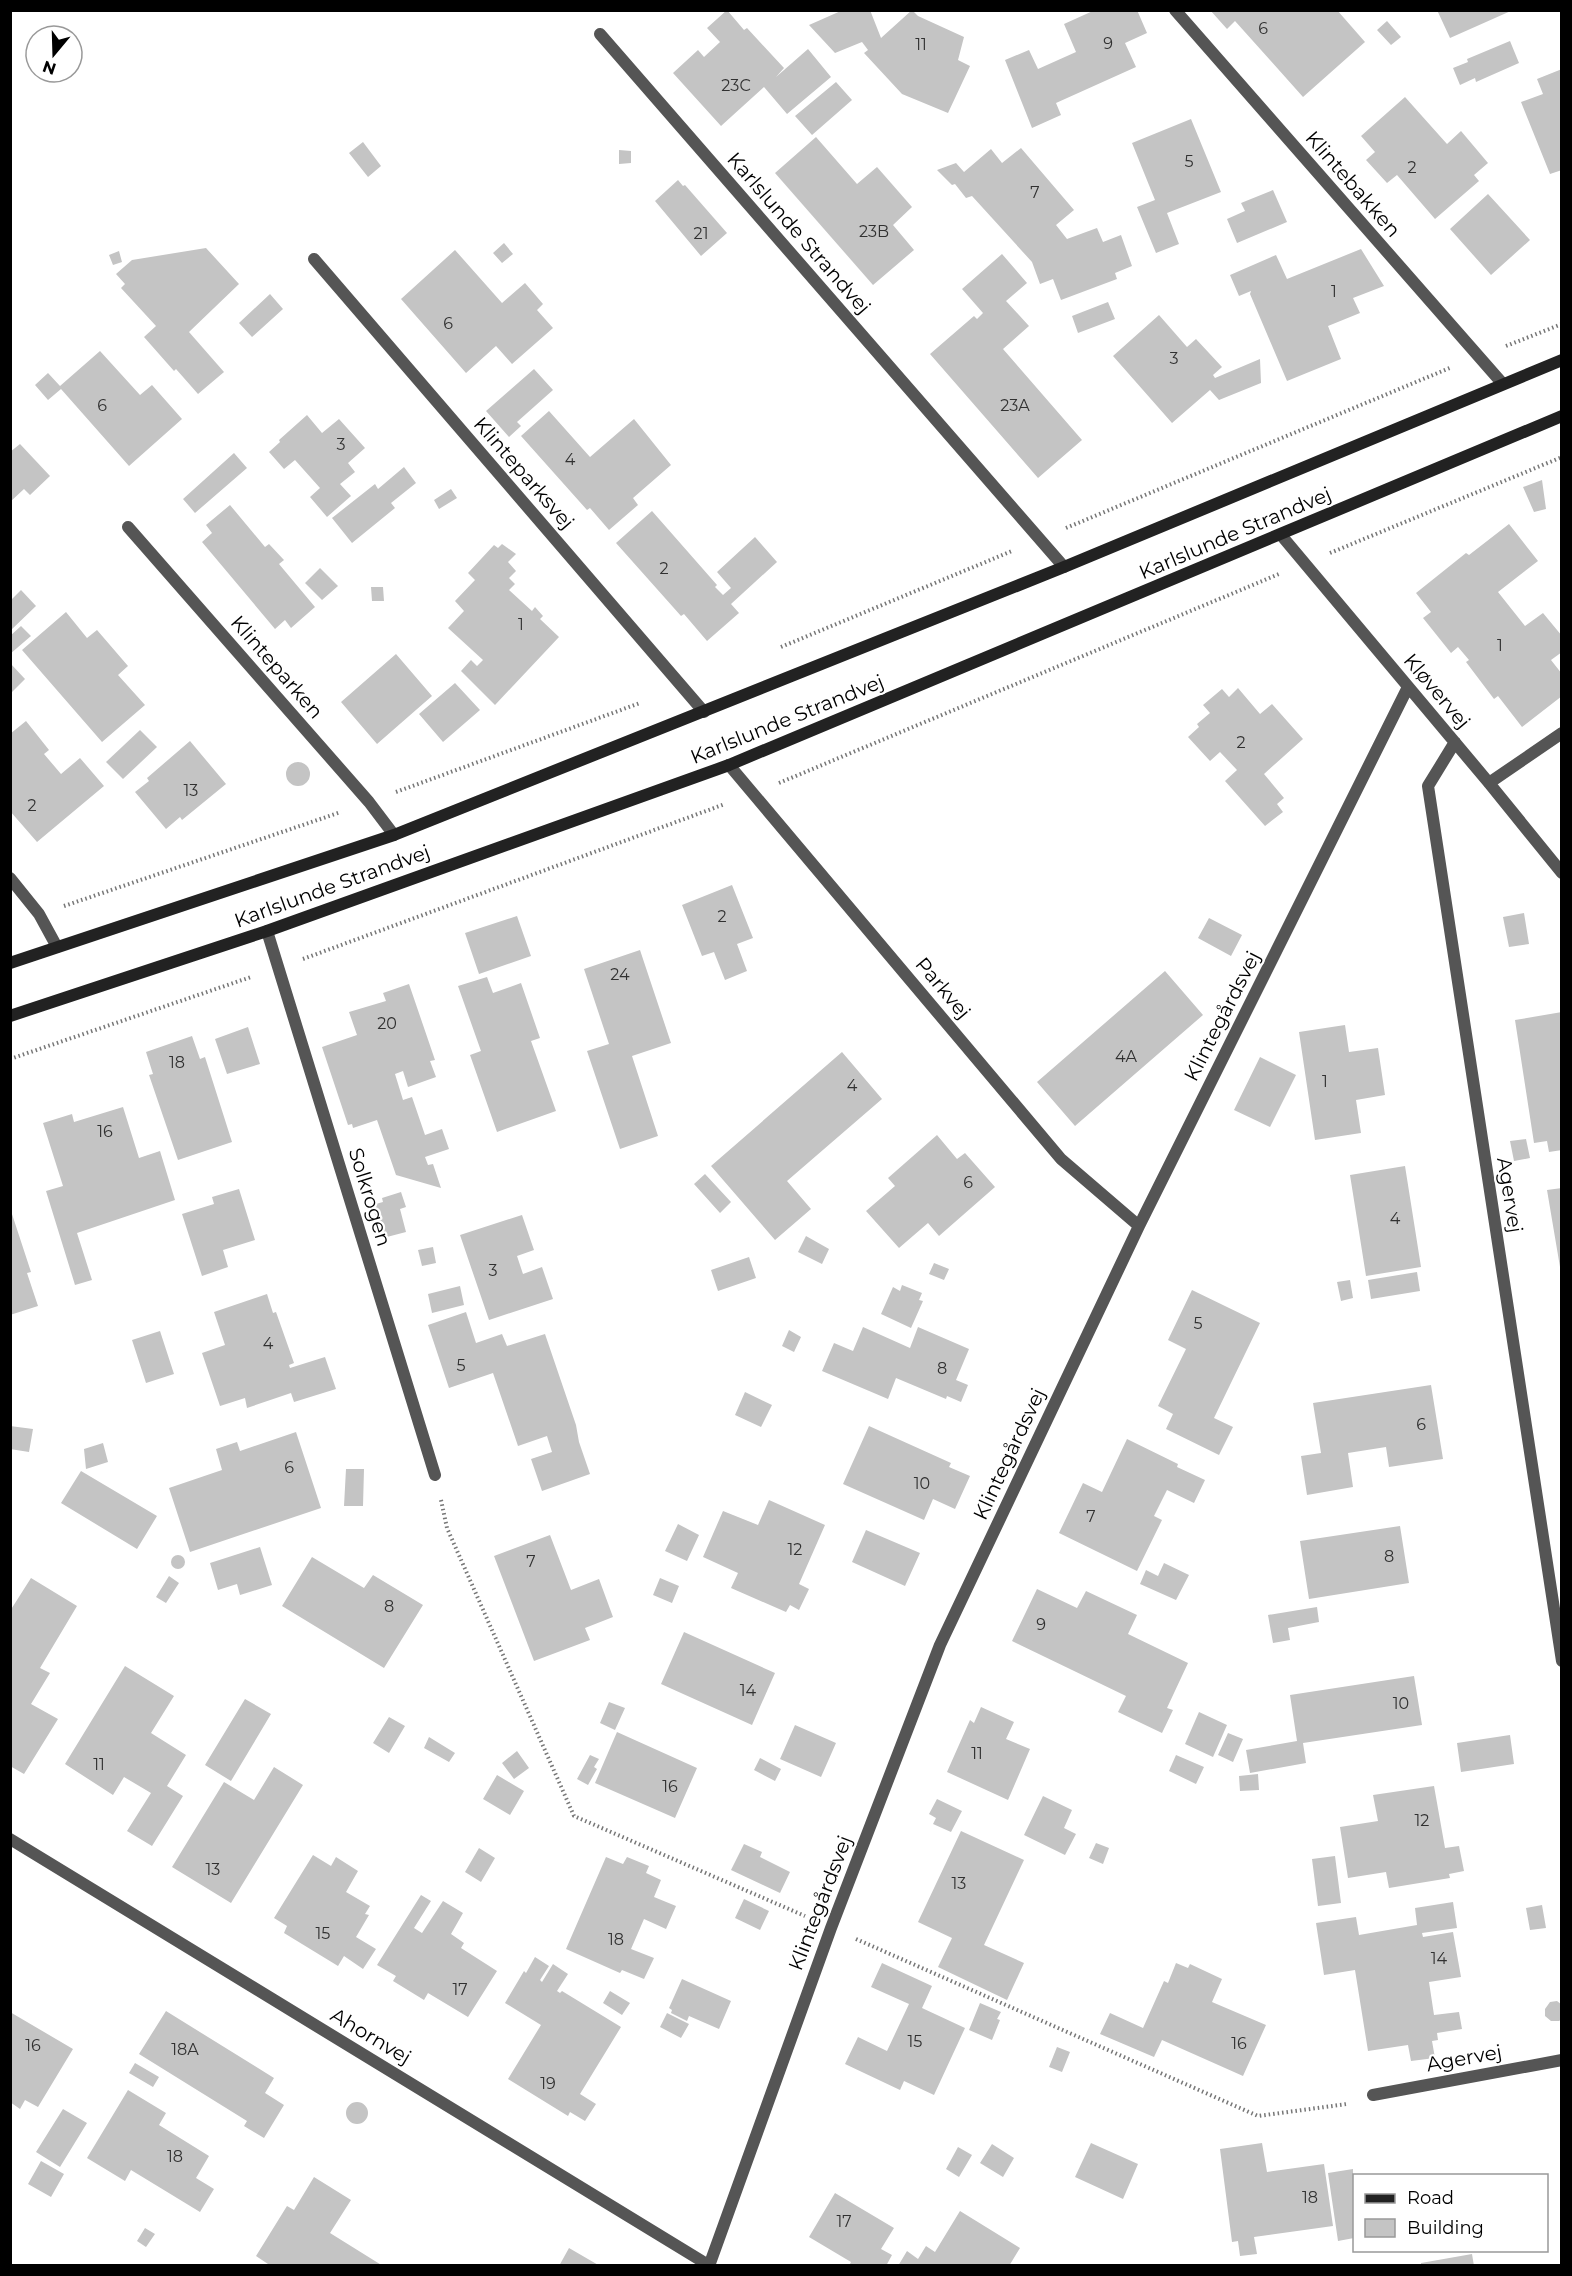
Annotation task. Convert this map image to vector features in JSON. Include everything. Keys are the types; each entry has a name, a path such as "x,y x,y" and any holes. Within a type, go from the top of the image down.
{"main road":[{"name":"Karlslunde Strandvej","path":"10,963 394,835 1064,567 1562,360"},
{"name":"Karlslunde Strandvej","path":"10,1016 267,931 729,765 1562,416"}],"street":[{"name":"Klintebakken","path":"1175,10 1502,383"},
{"name":"Karlslunde Strandvej","path":"600,34 1064,567"},
{"name":"Klinteparksvej","path":"314,259 704,712"},
{"name":"Klinteparken","path":"128,527 369,802 394,835"},
{"name":"Kløvervej","path":"1281,535 1562,873"},
{"name":"Klintegårdsvej","path":"710,2265 831,1928 940,1646 1138,1226 1408,687"},
{"path":"1489,783 1562,733"},
{"name":"Agervej","path":"1455,742 1428,786 1562,1661"},
{"name":"Parkvej","path":"729,765 1061,1159 1138,1226"},
{"path":"10,878 39,914 57,948"},
{"name":"Solkrogen","path":"267,931 435,1475"},
{"name":"Ahornvej","path":"10,1839 710,2265"},
{"name":"Agervej","path":"1373,2095 1562,2060"}],"path":[{"path":"780,647 1562,324"},
{"path":"39,914 369,802 683,688"}],"building":[{"path":"727,10 744,30 747,28 784,68 776,77 808,49 831,77 787,114 764,87 721,126 673,73 698,50 704,57 720,42 707,28"},
{"path":"843,10 870,10 881,38 912,10 918,16 964,37 958,60 970,66 948,113 902,94 864,53 868,50 862,42 835,53 809,25"},
{"path":"1095,10 1137,10 1147,33 1125,43 1136,67 1056,103 1061,115 1032,128 1005,60 1029,50 1038,69 1076,52 1064,24"},
{"path":"1210,10 1337,10 1365,42 1303,97 1235,21 1227,29"},
{"path":"1437,10 1513,10 1450,38"},
{"path":"1387,21 1401,37 1391,45 1377,30"},
{"path":"1510,41 1519,63 1476,82 1475,78 1460,85 1453,68 1468,62 1467,59"},
{"path":"1562,69 1562,170 1550,174 1521,102 1543,94 1537,79"},
{"path":"836,82 852,100 812,135 795,116"},
{"path":"1405,97 1447,144 1461,131 1488,163 1474,175 1479,181 1435,219 1397,175 1387,183 1366,160 1375,152 1361,136"},
{"path":"1191,119 1221,192 1167,213 1179,244 1156,253 1137,207 1155,200 1132,143"},
{"path":"816,137 857,184 877,167 912,207 893,225 914,250 873,285 775,173"},
{"path":"363,142 381,166 368,177 349,153"},
{"path":"1021,148 1074,210 1056,225 1067,239 1097,228 1103,242 1121,235 1132,266 1115,273 1117,279 1061,300 1053,279 1040,284 1032,262 972,196 966,198 955,184 952,185 937,170 956,163 964,172 991,149 1002,163"},
{"path":"619,150 631,151 631,163 619,164"},
{"path":"678,180 727,233 701,256 655,201"},
{"path":"1273,190 1287,222 1237,243 1227,219 1245,211 1241,203"},
{"path":"1488,194 1530,240 1491,275 1450,229"},
{"path":"504,243 513,254 502,263 493,253"},
{"path":"206,248 239,284 189,332 224,372 198,394 144,337 156,326 121,288 125,284 116,274 132,260"},
{"path":"1361,249 1384,286 1353,298 1360,313 1328,326 1341,359 1287,381 1250,294 1251,291 1239,296 1230,275 1276,255 1287,279"},
{"path":"455,250 502,303 525,283 543,304 537,310 553,328 512,364 496,346 466,373 401,299"},
{"path":"119,251 122,262 113,265 109,255"},
{"path":"1002,254 1027,283 1006,301 1029,326 1003,349 1082,440 1038,478 930,354 974,316 977,319 983,313 962,289"},
{"path":"270,294 283,309 252,337 239,323"},
{"path":"1108,302 1115,319 1078,333 1072,316"},
{"path":"1159,315 1187,347 1196,339 1222,367 1213,375 1215,378 1260,359 1261,383 1219,400 1210,390 1172,423 1113,356"},
{"path":"100,351 140,395 152,385 182,419 129,466 61,389 48,400 35,385 48,373 60,386"},
{"path":"534,369 553,390 517,422 521,426 509,437 486,411"},
{"path":"549,411 590,457 634,419 671,465 633,498 638,505 609,530 590,508 587,510 521,436"},
{"path":"307,415 322,433 339,419 365,448 348,463 355,472 340,484 351,496 327,517 310,497 320,488 295,460 284,469 269,452"},
{"path":"20,444 50,476 30,495 24,489 10,502 10,452"},
{"path":"234,453 247,468 195,513 183,499"},
{"path":"404,467 416,483 391,503 395,508 352,543 332,518 375,484 378,489"},
{"path":"1542,480 1546,509 1534,512 1523,487"},
{"path":"451,489 457,498 439,509 434,500"},
{"path":"230,505 265,547 269,544 284,560 279,564 315,607 291,628 285,620 275,629 202,542 212,533 206,525"},
{"path":"652,511 717,585 715,587 723,595 731,588 717,572 755,537 777,562 731,604 739,613 707,641 684,614 681,616 616,543"},
{"path":"1509,524 1538,561 1498,592 1525,626 1543,613 1562,636 1562,652 1551,660 1562,674 1562,696 1522,727 1498,696 1494,699 1466,662 1469,660 1458,647 1451,653 1423,618 1431,612 1416,593 1466,553 1469,555"},
{"path":"502,544 516,554 508,562 516,571 509,578 515,584 509,590 532,611 535,607 543,616 540,619 559,637 495,705 461,671 471,660 477,666 483,660 448,628 464,611 455,601 475,580 468,573 494,545 498,548"},
{"path":"320,568 338,586 322,600 305,583"},
{"path":"371,587 383,587 384,601 372,601"},
{"path":"21,590 36,606 10,631 10,601"},
{"path":"66,612 87,638 97,630 128,666 118,675 145,705 102,742 22,650"},
{"path":"21,626 31,636 10,654 10,636"},
{"path":"396,654 432,696 377,744 341,702"},
{"path":"10,663 25,679 12,692 10,690"},
{"path":"455,683 480,710 443,742 419,714"},
{"path":"1238,688 1260,714 1272,704 1303,739 1264,774 1284,798 1277,804 1283,812 1265,826 1225,781 1237,770 1220,752 1210,761 1188,737 1199,727 1197,724 1210,713 1203,705 1222,689 1229,697"},
{"path":"26,721 49,750 44,754 61,774 80,758 104,786 37,842 10,811 10,734"},
{"path":"140,730 157,747 123,779 106,762"},
{"path":"190,741 226,784 182,820 180,817 166,829 135,792 149,781 147,778"},
{"path":"298,762 303,763 309,769 309,779 303,785 298,786 293,785 287,779 286,774 287,769 293,763"},
{"path":"732,885 753,938 737,944 747,971 725,980 714,952 702,956 682,905"},
{"path":"1524,913 1529,944 1509,947 1503,917"},
{"path":"517,916 531,956 479,974 465,933"},
{"path":"1209,918 1242,935 1231,956 1198,938"},
{"path":"640,950 671,1043 632,1056 658,1136 620,1149 587,1051 609,1044 584,969"},
{"path":"1165,971 1203,1015 1075,1126 1037,1082"},
{"path":"487,977 493,993 521,983 540,1038 531,1041 556,1111 497,1132 470,1055 481,1051 458,986"},
{"path":"409,984 435,1060 430,1061 436,1077 408,1087 403,1071 395,1074 403,1100 412,1097 425,1135 442,1129 449,1149 425,1157 428,1165 433,1164 441,1188 396,1175 377,1120 353,1128 352,1124 348,1125 322,1047 357,1035 349,1012 386,1001 383,993"},
{"path":"1562,1012 1562,1150 1549,1152 1547,1141 1534,1143 1515,1020"},
{"path":"1345,1025 1349,1052 1378,1048 1385,1095 1356,1100 1361,1133 1315,1140 1299,1032"},
{"path":"248,1027 260,1064 227,1074 215,1039"},
{"path":"192,1036 200,1059 205,1057 232,1142 178,1160 149,1075 153,1074 146,1052"},
{"path":"842,1052 882,1099 787,1181 811,1209 775,1240 711,1166"},
{"path":"1260,1057 1296,1075 1270,1127 1234,1110"},
{"path":"123,1107 139,1158 160,1151 175,1200 77,1233 92,1280 75,1285 46,1191 63,1186 43,1123 72,1114 74,1122"},
{"path":"937,1135 957,1159 965,1153 995,1187 939,1236 928,1223 899,1248 866,1211 895,1186 888,1178"},
{"path":"1526,1139 1530,1158 1514,1161 1510,1141"},
{"path":"1405,1166 1421,1267 1366,1276 1350,1175"},
{"path":"705,1174 731,1202 720,1213 694,1184"},
{"path":"1562,1188 1562,1267 1560,1267 1547,1190"},
{"path":"239,1189 255,1240 223,1250 228,1267 202,1276 182,1214 214,1204 212,1197"},
{"path":"401,1192 406,1207 400,1209 406,1232 383,1238 372,1205 383,1202 382,1198"},
{"path":"11,1211 31,1272 27,1273 38,1306 10,1315"},
{"path":"522,1215 534,1250 517,1256 523,1274 542,1267 553,1299 489,1320 460,1235"},
{"path":"806,1236 829,1249 822,1264 798,1252"},
{"path":"433,1247 436,1263 422,1266 418,1250"},
{"path":"749,1257 756,1278 718,1291 711,1270"},
{"path":"934,1263 949,1269 944,1280 929,1274"},
{"path":"1417,1272 1420,1291 1371,1299 1368,1280"},
{"path":"1350,1280 1353,1298 1341,1301 1337,1282"},
{"path":"902,1285 922,1293 919,1300 923,1301 911,1328 881,1314 893,1287 900,1291"},
{"path":"460,1286 464,1305 432,1313 428,1294"},
{"path":"1192,1290 1260,1323 1214,1418 1233,1427 1219,1455 1166,1429 1173,1414 1158,1406 1186,1349 1168,1340"},
{"path":"267,1294 273,1313 276,1312 294,1363 289,1365 290,1368 325,1357 336,1389 294,1402 291,1393 247,1408 245,1398 220,1406 202,1353 225,1345 214,1312"},
{"path":"466,1312 476,1343 502,1334 507,1346 545,1334 590,1474 542,1491 531,1459 552,1452 547,1436 518,1446 493,1373 449,1388 428,1325"},
{"path":"863,1327 910,1348 918,1327 969,1349 956,1380 968,1385 961,1402 947,1396 946,1399 896,1378 888,1399 822,1371 834,1343 853,1351"},
{"path":"789,1330 801,1337 794,1352 782,1346"},
{"path":"160,1331 174,1374 146,1383 132,1340"},
{"path":"1431,1385 1443,1459 1389,1467 1386,1447 1348,1453 1353,1487 1307,1495 1301,1456 1321,1453 1313,1403"},
{"path":"745,1392 772,1405 761,1427 735,1415"},
{"path":"10,1426 33,1429 29,1452 10,1449"},
{"path":"869,1426 951,1463 949,1467 970,1476 955,1509 933,1499 924,1520 843,1484"},
{"path":"296,1432 321,1508 190,1552 169,1488 222,1470 216,1449 237,1442 240,1451"},
{"path":"1127,1439 1205,1480 1194,1503 1167,1490 1154,1516 1162,1520 1137,1571 1059,1533 1083,1483 1102,1492"},
{"path":"103,1443 108,1462 86,1469 84,1449"},
{"path":"346,1469 364,1469 363,1506 344,1506"},
{"path":"81,1471 157,1516 137,1549 61,1503"},
{"path":"769,1500 825,1525 799,1584 809,1589 799,1610 790,1605 786,1612 731,1588 738,1573 703,1557 723,1511 758,1525"},
{"path":"678,1524 699,1535 687,1561 665,1551"},
{"path":"1400,1526 1409,1583 1309,1599 1300,1541"},
{"path":"866,1530 920,1553 905,1586 852,1562"},
{"path":"550,1535 571,1590 599,1579 613,1617 585,1628 590,1640 534,1661 494,1556"},
{"path":"260,1547 272,1585 240,1595 237,1584 218,1590 210,1563"},
{"path":"175,1555 181,1555 185,1562 181,1569 175,1569 171,1565 171,1559"},
{"path":"312,1557 364,1588 373,1575 423,1605 384,1668 282,1606"},
{"path":"1164,1563 1189,1575 1176,1600 1140,1584 1146,1570 1158,1576"},
{"path":"169,1576 179,1583 166,1603 156,1597"},
{"path":"31,1578 77,1606 40,1668 50,1673 31,1704 58,1719 24,1774 10,1766 10,1611"},
{"path":"660,1578 679,1586 672,1603 653,1595"},
{"path":"1037,1589 1077,1608 1086,1591 1137,1615 1128,1634 1188,1663 1167,1708 1173,1710 1162,1733 1118,1712 1126,1696 1012,1641"},
{"path":"1317,1607 1319,1622 1288,1628 1290,1640 1273,1643 1268,1615"},
{"path":"684,1632 775,1673 752,1725 661,1684"},
{"path":"125,1666 174,1696 151,1733 186,1755 167,1786 183,1796 152,1846 127,1831 151,1793 124,1777 113,1795 65,1764"},
{"path":"1414,1676 1422,1725 1303,1743 1306,1763 1250,1773 1246,1750 1297,1741 1290,1695"},
{"path":"245,1699 271,1714 231,1781 205,1765"},
{"path":"609,1702 625,1708 615,1730 600,1723"},
{"path":"981,1707 1014,1722 1006,1739 1030,1749 1008,1800 947,1772 970,1720 974,1723"},
{"path":"1199,1712 1227,1725 1213,1757 1185,1744"},
{"path":"389,1717 405,1726 389,1753 373,1743"},
{"path":"795,1725 836,1743 821,1777 780,1759"},
{"path":"617,1732 697,1768 675,1818 595,1783"},
{"path":"1228,1733 1243,1739 1233,1762 1218,1755"},
{"path":"1510,1735 1514,1764 1461,1772 1457,1743"},
{"path":"429,1737 455,1753 449,1762 424,1748"},
{"path":"517,1751 529,1768 514,1779 502,1763"},
{"path":"590,1755 599,1759 594,1767 597,1769 588,1785 577,1779"},
{"path":"1176,1755 1204,1767 1196,1784 1169,1771"},
{"path":"760,1758 781,1769 775,1781 754,1770"},
{"path":"274,1767 303,1785 231,1903 172,1867 224,1782 254,1800"},
{"path":"1258,1774 1259,1790 1240,1791 1239,1776"},
{"path":"497,1775 524,1791 510,1815 483,1799"},
{"path":"1434,1786 1445,1848 1459,1846 1464,1871 1449,1874 1450,1878 1389,1888 1386,1872 1348,1878 1340,1827 1378,1821 1373,1795"},
{"path":"1043,1796 1072,1810 1064,1828 1076,1834 1065,1855 1024,1835"},
{"path":"937,1799 962,1811 951,1832 933,1824 936,1818 929,1814"},
{"path":"961,1831 1024,1860 984,1945 1024,1963 1007,2000 938,1967 952,1938 918,1922"},
{"path":"1096,1843 1109,1848 1103,1864 1089,1858"},
{"path":"744,1844 762,1852 760,1857 790,1872 780,1893 731,1870"},
{"path":"479,1848 495,1858 481,1882 465,1872"},
{"path":"313,1855 331,1866 336,1857 358,1871 346,1892 370,1906 365,1914 369,1915 356,1937 376,1949 363,1969 344,1956 338,1966 284,1933 287,1926 274,1918"},
{"path":"1335,1856 1341,1903 1318,1906 1312,1859"},
{"path":"606,1857 623,1864 627,1857 649,1866 646,1873 661,1880 654,1897 676,1906 666,1929 644,1919 631,1949 654,1958 644,1979 622,1970 620,1973 566,1949"},
{"path":"421,1895 431,1901 414,1928 422,1933 443,1901 463,1913 451,1934 464,1943 461,1948 497,1971 468,2017 428,1993 424,2000 393,1981 396,1976 377,1965"},
{"path":"744,1899 769,1911 760,1930 735,1918"},
{"path":"1453,1902 1457,1928 1422,1933 1423,1937 1453,1932 1461,1977 1429,1982 1434,2015 1459,2012 1462,2029 1437,2033 1438,2040 1432,2041 1435,2058 1411,2061 1408,2045 1368,2051 1355,1970 1324,1975 1316,1923 1356,1917 1359,1935 1417,1925 1415,1908"},
{"path":"1542,1905 1546,1928 1530,1930 1526,1908"},
{"path":"535,1957 549,1966 540,1980 542,1982 553,1964 568,1974 557,1991 560,1993 562,1991 621,2027 580,2094 596,2104 585,2121 570,2112 568,2116 508,2079 541,2025 505,2003"},
{"path":"882,1963 932,1986 922,2008 965,2028 934,2095 904,2081 900,2090 845,2064 858,2037 887,2051 909,2004 871,1987"},
{"path":"1176,1963 1188,1968 1190,1964 1222,1979 1212,2002 1266,2025 1243,2076 1162,2040 1154,2057 1100,2034 1110,2013 1143,2028 1164,1981 1168,1983"},
{"path":"682,1979 731,2001 719,2029 689,2016 687,2021 671,2013 672,2010 669,2008"},
{"path":"610,1991 630,2003 622,2015 603,2003"},
{"path":"1557,2001 1562,2005 1562,2019 1551,2021 1545,2016 1545,2009 1550,2002"},
{"path":"980,2003 1001,2012 992,2040 969,2030"},
{"path":"166,2011 274,2078 265,2093 284,2105 264,2138 244,2126 247,2121 139,2054"},
{"path":"10,2012 73,2049 38,2107 25,2100 20,2109 10,2102"},
{"path":"667,2013 689,2024 681,2038 660,2027"},
{"path":"1057,2047 1070,2052 1062,2072 1049,2067"},
{"path":"135,2063 159,2077 153,2087 129,2073"},
{"path":"128,2090 166,2113 159,2125 209,2156 196,2178 214,2189 200,2212 131,2170 125,2181 87,2158"},
{"path":"357,2102 365,2105 368,2113 365,2121 357,2124 349,2121 346,2113 349,2105"},
{"path":"63,2109 87,2123 60,2167 36,2152"},
{"path":"1091,2143 1138,2164 1123,2199 1075,2177"},
{"path":"1262,2143 1267,2172 1324,2164 1333,2226 1254,2237 1257,2254 1240,2256 1238,2241 1232,2242 1220,2149"},
{"path":"992,2144 1014,2158 1003,2177 980,2163"},
{"path":"958,2147 972,2155 959,2177 946,2169"},
{"path":"41,2161 64,2174 51,2197 28,2184"},
{"path":"1353,2169 1353,2238 1338,2241 1328,2173"},
{"path":"314,2177 351,2200 330,2233 383,2266 271,2266 256,2256 287,2206 294,2210"},
{"path":"835,2193 894,2228 881,2249 892,2255 886,2266 849,2266 851,2262 809,2237"},
{"path":"960,2211 1020,2248 1009,2266 898,2266 907,2251 918,2259 926,2246 935,2252"},
{"path":"145,2228 155,2234 146,2247 137,2241"},
{"path":"569,2248 600,2266 559,2266"},
{"path":"1472,2254 1474,2266 1421,2266 1421,2263"}]}
